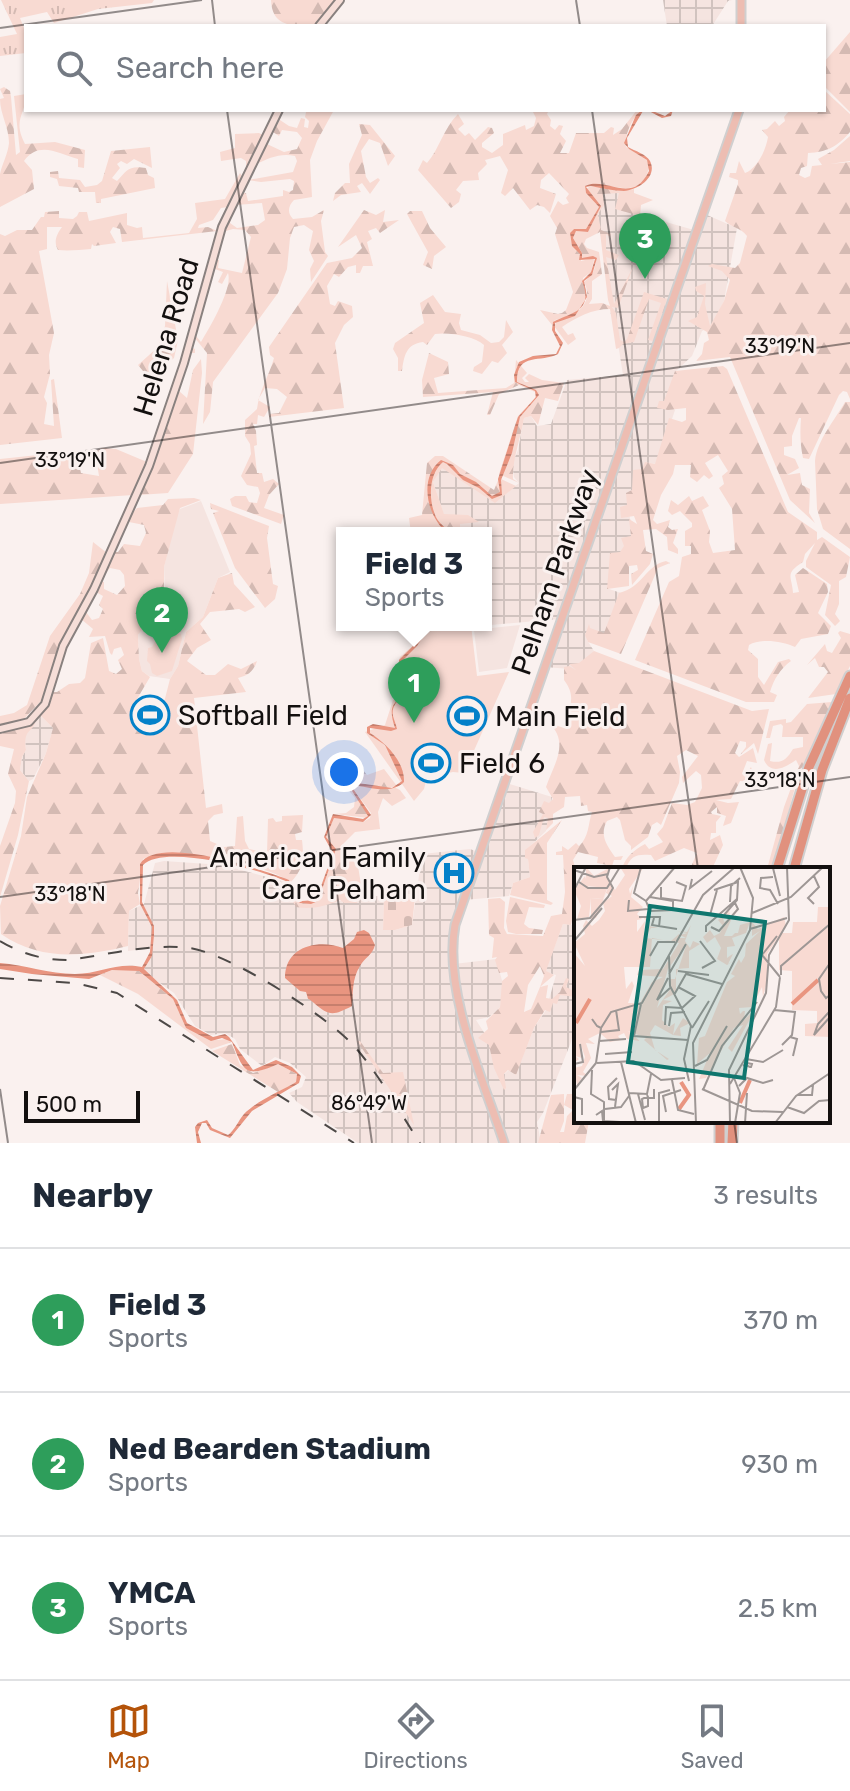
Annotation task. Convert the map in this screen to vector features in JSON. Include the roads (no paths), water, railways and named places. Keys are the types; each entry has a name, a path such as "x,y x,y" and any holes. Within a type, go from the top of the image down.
{"highway":[{"path":"778,867 809,767 850,676"},
{"path":"795,867 816,788 850,698"},
{"path":"732,1143 733,1123"}],"main road":[{"path":"321,24 340,0"},
{"name":"Helena Road","path":"0,729 26,724 37,716 45,704 63,646 94,589 151,459 184,363 222,227 278,112"},
{"name":"Pelham Parkway","path":"502,1141 457,1004 450,971 453,925 736,112"}],"railway":[{"path":"0,941 33,955 59,960 174,947 207,952 228,961 302,1004 342,1034 373,1070 420,1143"},
{"path":"0,978 75,983 117,993 354,1143"}],"place":[{"name":"YMCA","path":"645,279"},
{"name":"Ned Bearden Stadium","path":"162,653"},
{"name":"Softball Field","path":"150,715"},
{"name":"Main Field","path":"467,716"},
{"name":"Field 3","path":"414,723"},
{"name":"Field 6","path":"431,763"},
{"name":"American Family Care Pelham","path":"454,873"}]}
